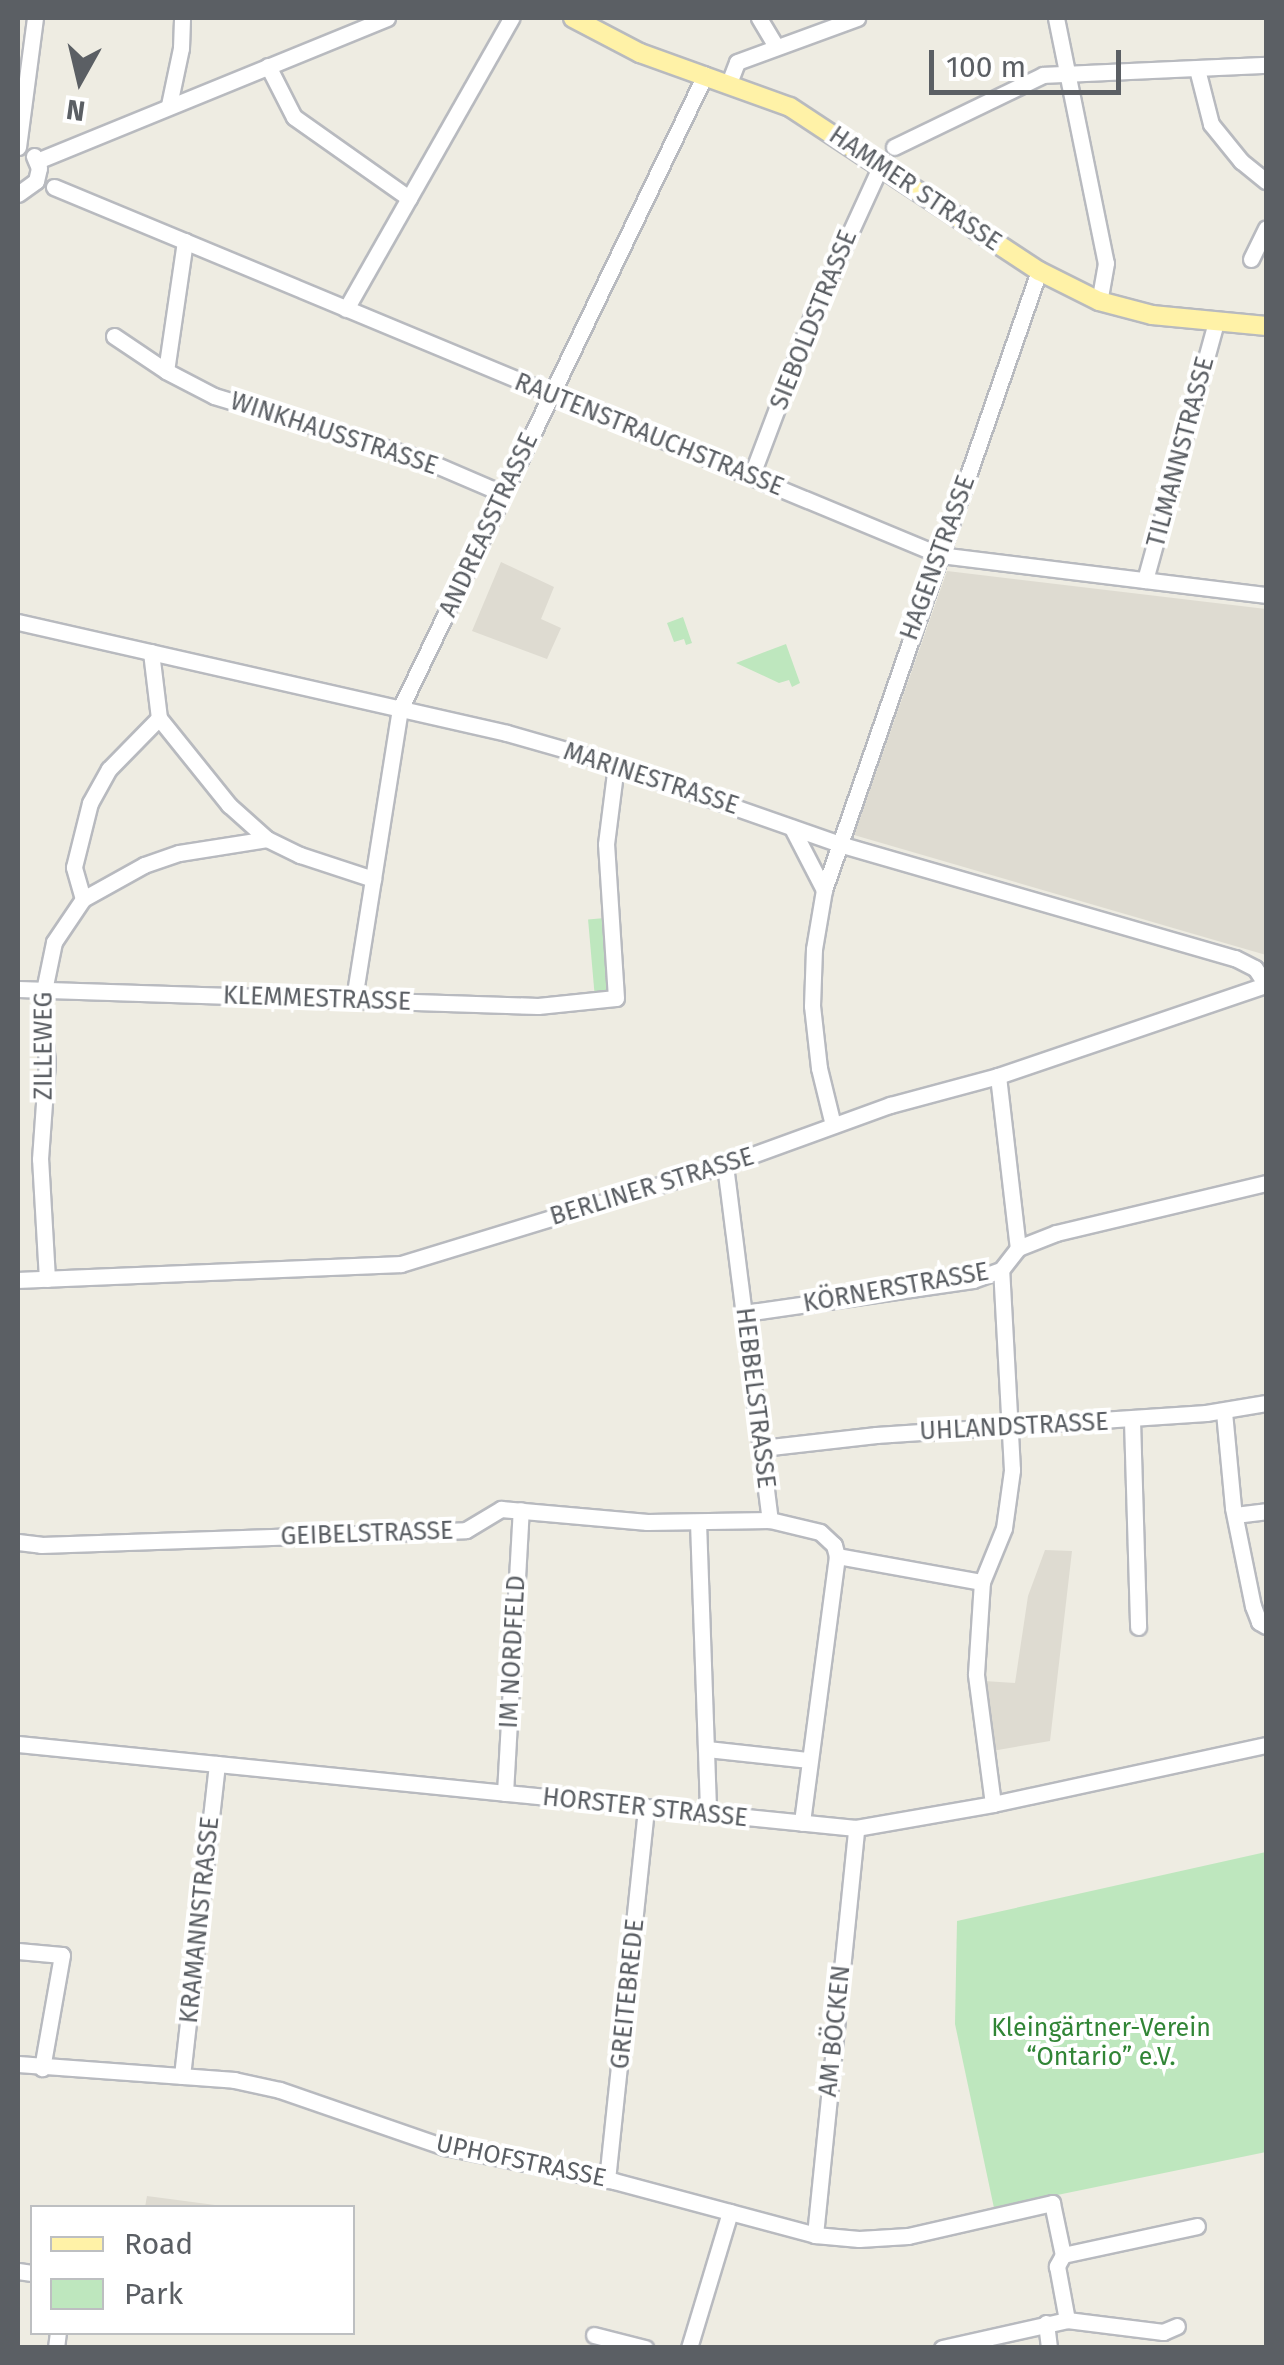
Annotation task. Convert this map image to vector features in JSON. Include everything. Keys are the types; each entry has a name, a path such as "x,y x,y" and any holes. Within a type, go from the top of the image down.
{"main road":[{"name":"HAMMER STRASSE","path":"573,18 624,46 790,107 1039,271 1099,300 1152,315 1266,326"}],"street":[{"path":"35,18 18,147 37,161"},
{"path":"170,106 182,48 182,18"},
{"path":"37,161 387,18"},
{"path":"346,309 511,18"},
{"path":"758,18 776,46"},
{"path":"729,82 737,62 857,18"},
{"path":"1056,18 1106,264 1099,300"},
{"path":"268,66 283,104 294,117 409,198"},
{"path":"894,147 1043,75 1266,66"},
{"path":"1196,68 1212,124 1241,161 1266,181"},
{"name":"ANDREASSTRASSE","path":"354,999 400,710 704,75"},
{"path":"18,194 36,181 37,161"},
{"name":"SIEBOLDSTRASSE","path":"751,477 811,318 880,165"},
{"name":"RAUTENSTRAUCHSTRASSE","path":"54,188 940,556 1266,595"},
{"path":"1251,259 1266,228"},
{"path":"166,372 185,241"},
{"name":"HAGENSTRASSE","path":"839,844 1039,271"},
{"name":"TILMANNSTRASSE","path":"1146,580 1216,323"},
{"name":"WINKHAUSSTRASSE","path":"114,336 166,372 214,396 420,458 504,494"},
{"name":"MARINESTRASSE","path":"18,622 507,734 616,765 839,844 1235,958 1255,968 1266,985"},
{"path":"151,652 159,718 230,806 267,839 300,856 373,879"},
{"path":"83,899 74,868 90,803 109,769 159,718"},
{"name":"KLEMMESTRASSE","path":"18,989 538,1006 616,998 606,844 616,765"},
{"path":"792,828 824,890"},
{"name":"ZILLEWEG","path":"47,1279 40,1174 47,1062 42,990 54,942 83,899 144,865 180,852 267,839"},
{"path":"833,1125 819,1068 812,1006 814,949 824,890 839,844"},
{"name":"BERLINER STRASSE","path":"18,1280 401,1264 724,1165 833,1125 998,1076 1266,985"},
{"path":"998,1076 1018,1248"},
{"name":"HEBBELSTRASSE","path":"724,1165 770,1520 820,1532 834,1545 837,1556"},
{"name":"KÖRNERSTRASSE","path":"745,1313 972,1280 1001,1270 1018,1248 1093,1221 1266,1184"},
{"path":"993,1804 976,1674 982,1582 1010,1502 1011,1428 1001,1270"},
{"name":"UHLANDSTRASSE","path":"762,1448 876,1434 1224,1412 1266,1403"},
{"path":"1224,1412 1235,1515 1258,1590 1259,1622 1266,1626"},
{"path":"1132,1420 1138,1627"},
{"name":"GEIBELSTRASSE","path":"18,1542 41,1545 466,1530 492,1512 521,1510 698,1522 770,1520"},
{"name":"IM NORDFELD","path":"504,1794 521,1510"},
{"path":"1235,1515 1266,1511"},
{"path":"698,1522 708,1815"},
{"path":"802,1823 837,1556 982,1582"},
{"name":"HORSTER STRASSE","path":"18,1744 856,1828 993,1804 1266,1745"},
{"path":"708,1749 809,1760"},
{"name":"KRAMANNSTRASSE","path":"182,2076 218,1764"},
{"name":"GREITEBREDE","path":"608,2180 646,1808"},
{"name":"AM BÖCKEN","path":"815,2235 856,1828"},
{"path":"18,1951 62,1956 42,2068"},
{"name":"UPHOFSTRASSE","path":"18,2064 182,2076 280,2090 446,2147 608,2180 815,2235 859,2239 908,2236 1052,2203 1064,2255"},
{"path":"688,2348 730,2212"},
{"path":"1068,2320 1057,2266 1064,2255 1197,2226"},
{"path":"942,2348 1068,2320 1163,2332 1177,2326"},
{"path":"1046,2324 1049,2348"},
{"path":"594,2335 645,2348"}],"shaded area":[{"path":"501,562 554,587 541,619 561,628 547,659 472,631"},
{"path":"947,571 1266,609 1266,955 854,835"},
{"path":"1045,1550 1072,1551 1050,1741 992,1751 984,1681 1015,1683 1028,1596"},
{"path":"147,2196 215,2205 145,2205"}],"green space":[{"path":"683,617 692,643 686,645 684,639 674,642 667,623"},
{"path":"786,644 800,683 792,687 789,680 779,683 736,663"},
{"path":"605,918 612,994 595,995 588,919"},
{"name":"Kleingärtner-Verein “Ontario” e.V.","path":"1266,1852 1266,2152 994,2208 955,2024 957,1921"}]}
